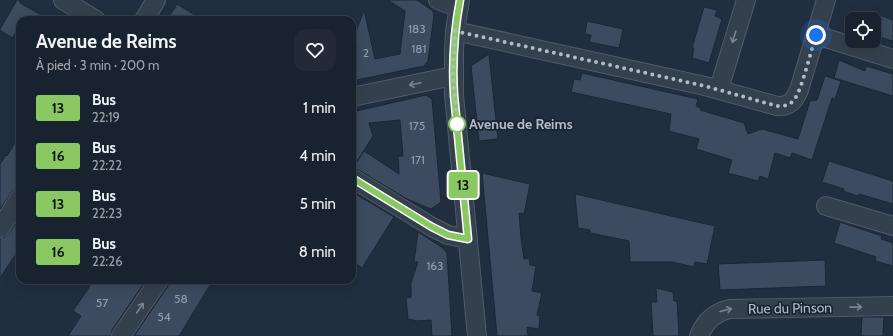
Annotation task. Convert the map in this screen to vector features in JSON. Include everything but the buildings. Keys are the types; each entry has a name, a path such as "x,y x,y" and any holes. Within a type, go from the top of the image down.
{"street":[{"path":"63,0 89,16"},
{"path":"146,16 156,0"},
{"path":"438,0 459,4 455,31 453,76 454,95 477,336"},
{"path":"718,89 746,0"},
{"path":"455,31 718,89 777,106 783,106 793,101 799,90 826,0"},
{"path":"816,35 893,59"},
{"path":"356,96 453,76"},
{"path":"356,180 432,227 448,235 468,239"},
{"path":"0,228 16,204"},
{"path":"826,206 893,226"},
{"path":"122,336 156,284"},
{"name":"Rue du Pinson","path":"699,336 710,318 723,310 893,306"}],"bus line":[{"name":"13","path":"356,180 432,227 448,235 468,239 453,76 455,31 460,0"}],"place":[{"name":"Avenue de Reims","path":"457,124"}],"route":[{"path":"457,124 453,76 455,31 718,89 777,106 789,104 796,96 816,35"}]}
